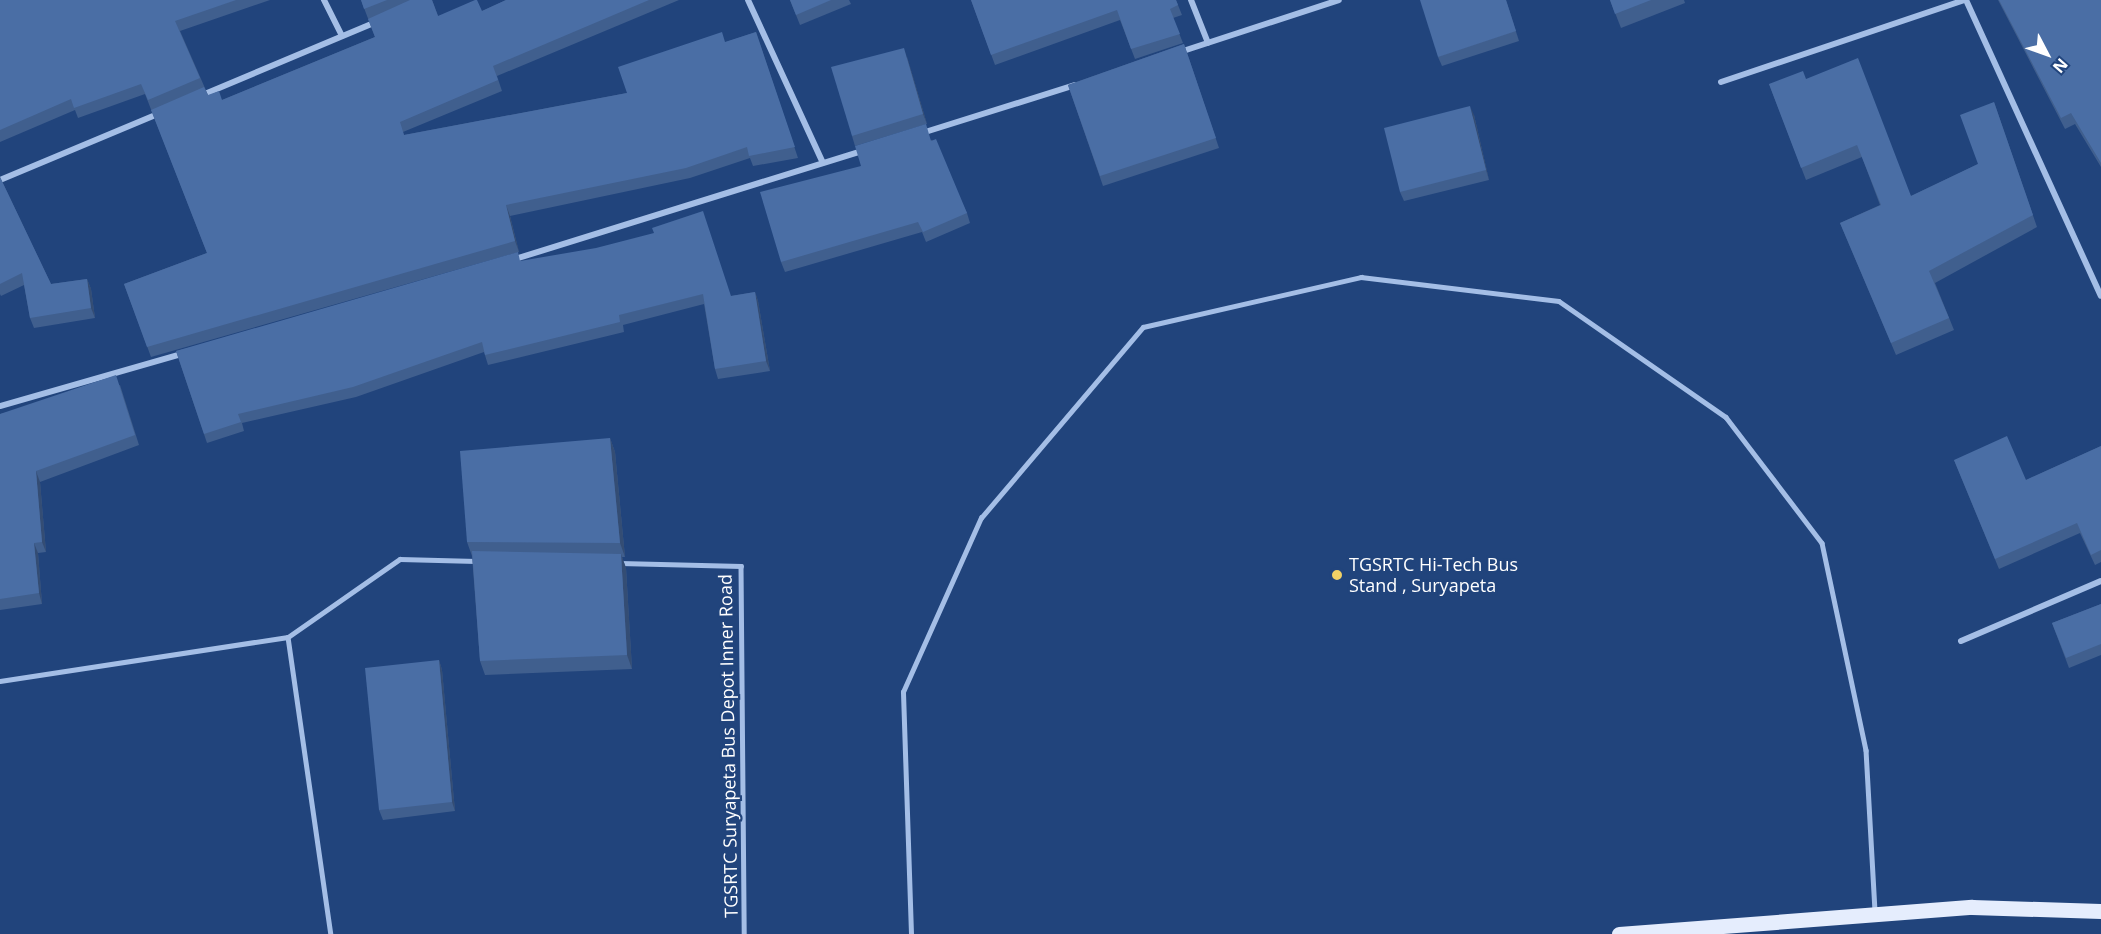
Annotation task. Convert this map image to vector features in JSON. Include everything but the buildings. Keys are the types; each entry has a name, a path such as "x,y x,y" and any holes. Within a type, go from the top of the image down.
{"main road":[{"path":"1619,934 1972,908 2101,911"}],"street":[{"path":"324,0 342,36"},
{"path":"748,0 823,163"},
{"path":"1191,0 1208,43"},
{"path":"1174,54 1339,0"},
{"path":"1721,82 1965,0 2101,296"},
{"path":"188,101 385,18"},
{"path":"914,135 1084,82"},
{"path":"0,180 165,110"},
{"path":"500,264 868,149"},
{"path":"0,406 190,352"},
{"path":"1961,641 2101,581"}],"lane":[{"path":"911,934 903,692 981,518 1143,327 1361,277 1559,301 1726,417 1822,543 1866,750 1875,914"},
{"path":"0,681 288,638 400,559 483,561"},
{"name":"TGSRTC Suryapeta Bus Depot Inner Road","path":"612,563 741,566 744,934"},
{"path":"288,638 331,934"}],"place":[{"name":"TGSRTC Hi-Tech Bus Stand , Suryapeta","path":"1337,575"}]}
